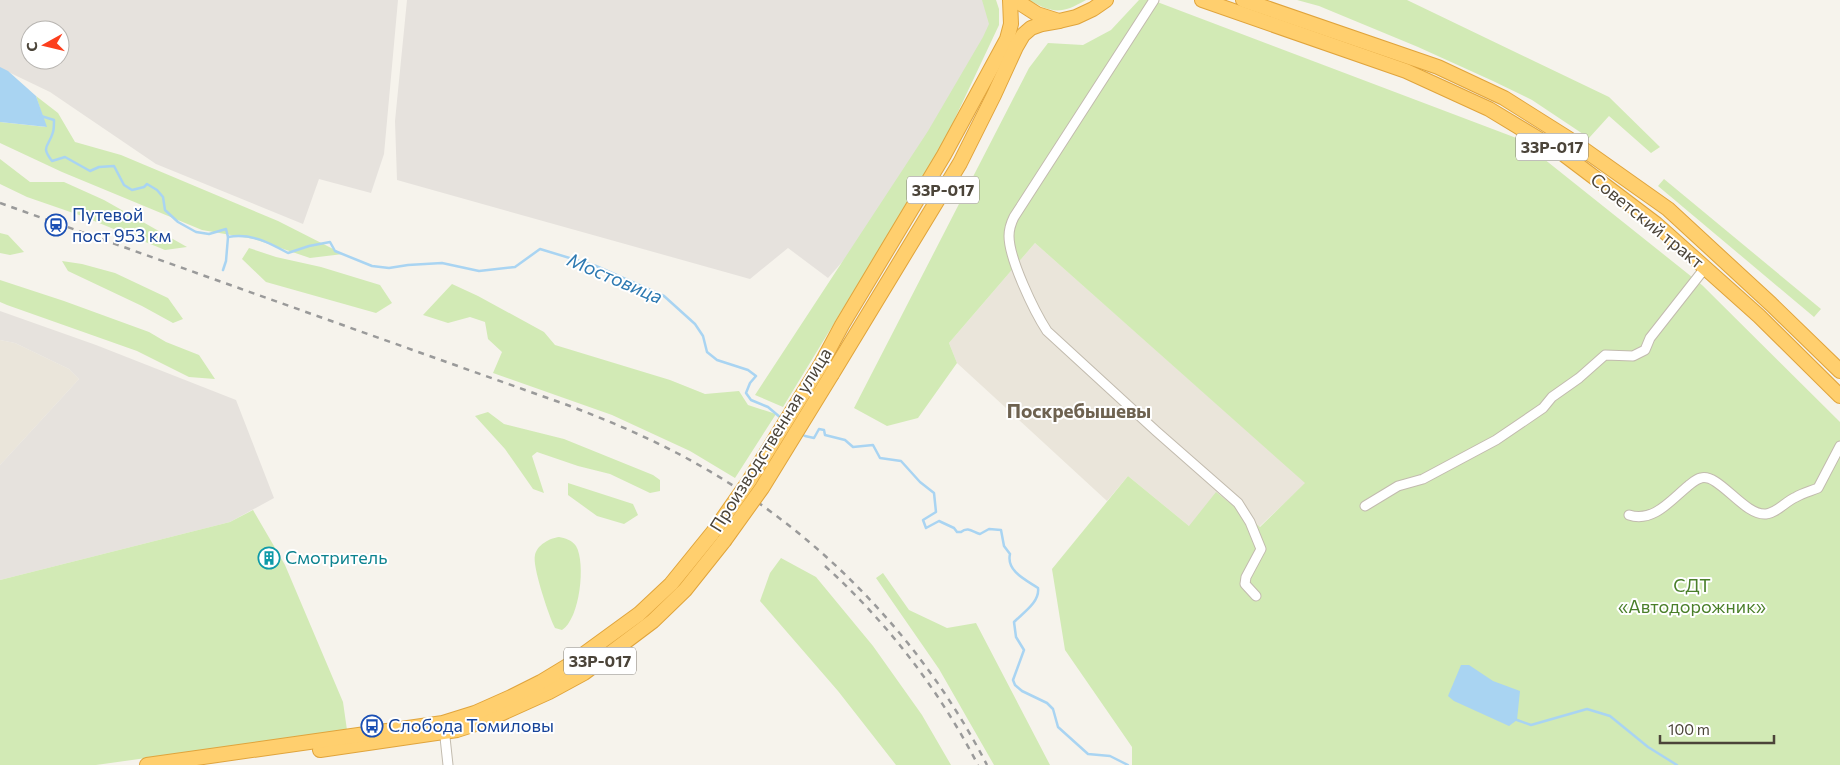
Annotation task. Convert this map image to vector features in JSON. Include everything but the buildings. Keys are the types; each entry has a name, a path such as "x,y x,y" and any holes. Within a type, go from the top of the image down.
{"highway":[{"name":"Производственная улица","path":"826,370 842,325 944,155 1007,39 1011,24 1010,0"},
{"path":"1015,0 1037,14 1059,21"},
{"name":"33Р-017","path":"1059,21 1076,17 1106,0"},
{"name":"Советский тракт","path":"1202,0 1406,71 1489,109 1562,153 1656,224 1759,316 1840,396"},
{"name":"Советский тракт","path":"1243,0 1438,67 1504,98 1569,139 1668,209 1840,371"},
{"name":"Производственная улица","path":"209,765 485,721 549,692 584,673 653,620 684,590 719,536 762,488 826,370 960,163 1023,35 1031,28 1059,21"},
{"name":"Производственная улица","path":"147,765 444,728"}],"street":[{"path":"1154,0 1014,217 1009,229 1010,247 1038,318 1047,331 1238,503 1250,522 1261,549 1246,577 1245,584 1256,596"},
{"path":"1365,506 1398,486 1423,479 1496,440 1543,408 1552,397 1579,378 1604,355 1632,356 1645,350 1650,338 1705,268"},
{"path":"1629,515 1636,518 1651,515 1703,477 1711,478 1735,499 1760,514 1772,513 1797,496 1818,488 1840,446"},
{"path":"444,728 448,765"}],"shaded area":[{"path":"0,0 398,0 384,154 371,193 319,179 303,224 156,164 50,92 0,68"},
{"path":"407,0 987,0 994,23 896,201 828,278 788,248 750,279 397,180 395,121"},
{"name":"Поскребышевы","path":"1035,243 1306,483 1259,527 1189,526 1128,476 1107,501 957,363 949,343"},
{"path":"0,311 96,345 236,400 274,498 230,522 0,580 0,465 79,379 69,369 15,343 0,340"},
{"path":"0,340 15,343 69,369 79,379 0,465"}],"green space":[{"path":"982,0 996,0 999,9 999,25 941,148 783,407 755,395 928,131 983,37 989,24"},
{"path":"1029,0 1086,0 1064,10 1051,10"},
{"name":"СДТ «Автодорожник»","path":"1139,0 1152,0 1519,139 1702,285 1840,422 1840,765 1132,765 1132,747 1065,650 1052,569 1128,476 1189,526 1216,492 1260,527 1305,483 1035,243 949,343 957,363 918,418 887,426 854,408 1029,68 1048,43 1083,45 1111,30"},
{"path":"1297,0 1407,0 1609,97 1660,147 1651,153 1609,116 1589,138 1532,100 1493,81 1418,47 1319,6"},
{"path":"36,96 58,113 75,142 121,155 278,221 343,254 310,258 254,239 202,230 62,172 0,143 0,122 46,127"},
{"path":"0,159 30,182 64,182 104,200 187,247 165,250 82,216 27,197 0,184"},
{"path":"1664,179 1821,309 1814,317 1658,186"},
{"path":"0,233 8,235 24,252 10,255 0,253"},
{"path":"249,248 380,285 392,303 376,313 266,282 242,259"},
{"path":"62,261 115,273 168,298 183,319 173,323 68,271"},
{"path":"0,280 149,332 166,342 199,355 215,379 189,377 137,351 0,302"},
{"path":"452,284 544,332 555,345 670,380 705,394 739,391 748,405 776,414 735,478 690,451 612,415 493,373 502,352 488,339 485,322 470,317 448,323 423,315"},
{"path":"488,412 504,424 564,439 653,475 660,480 660,491 650,493 610,474 578,466 537,452 532,456 544,493 533,489 505,449 475,416"},
{"path":"568,483 633,504 638,515 624,524 597,516 568,495"},
{"path":"253,510 285,565 343,702 347,730 96,765 0,765 0,580 230,522"},
{"path":"559,537 570,541 576,546 581,565 580,590 577,603 568,624 562,630 555,628 553,624 541,589 535,561 536,551 541,545 548,540"},
{"path":"781,558 816,577 873,646 922,715 951,765 896,765 838,691 760,601 770,573"},
{"path":"883,573 909,610 947,628 976,623 1050,765 994,765 939,669 876,578"}],"water":[{"path":"0,67 8,71 36,96 47,127 0,122"},
{"path":"1461,665 1469,665 1493,681 1520,691 1517,720 1509,726 1454,701 1448,696"}],"waterway":[{"name":"Мостовица","path":"41,116 54,120 53,132 46,146 48,156 52,161 65,157 90,171 99,167 114,166 124,185 132,190 144,187 147,184 157,190 163,197 165,210 178,222 196,232 209,234 226,229 228,237 252,237 288,253 330,242 335,251 372,266 389,268 442,263 479,271 515,267 540,249 596,266 664,296 695,324 703,336 707,352 717,360 748,370 756,376 750,383 746,393 751,400 768,407 781,418"},
{"path":"223,270 226,261 228,237"},
{"name":"Мостовица","path":"801,434 814,438 819,429 824,430 825,435 845,440 853,447 873,445 880,458 901,461 920,482 934,493 936,512 923,520 926,528 939,521 954,528 957,532 968,529 980,534 989,529 1001,530 1004,546 1010,554 1011,565 1014,570 1038,588 1034,603 1014,622 1016,637 1024,650 1013,680 1015,685 1022,691 1047,703 1053,709 1058,727 1088,754 1110,756 1128,765"},
{"path":"1517,720 1531,725 1587,709 1610,716 1648,747 1677,765"}],"railway":[{"path":"0,203 570,406 616,424 661,445 712,473 761,504 807,540 850,579 889,621 926,666 958,714 987,765"},
{"path":"825,566 891,634 929,684 963,737 978,765"}],"place":[{"name":"Путевой пост 953 км","path":"56,225"},
{"name":"Смотритель","path":"269,558"},
{"name":"Слобода Томиловы","path":"372,726"}],"district":[{"name":"Поскребышевы","path":"1079,411"}]}
